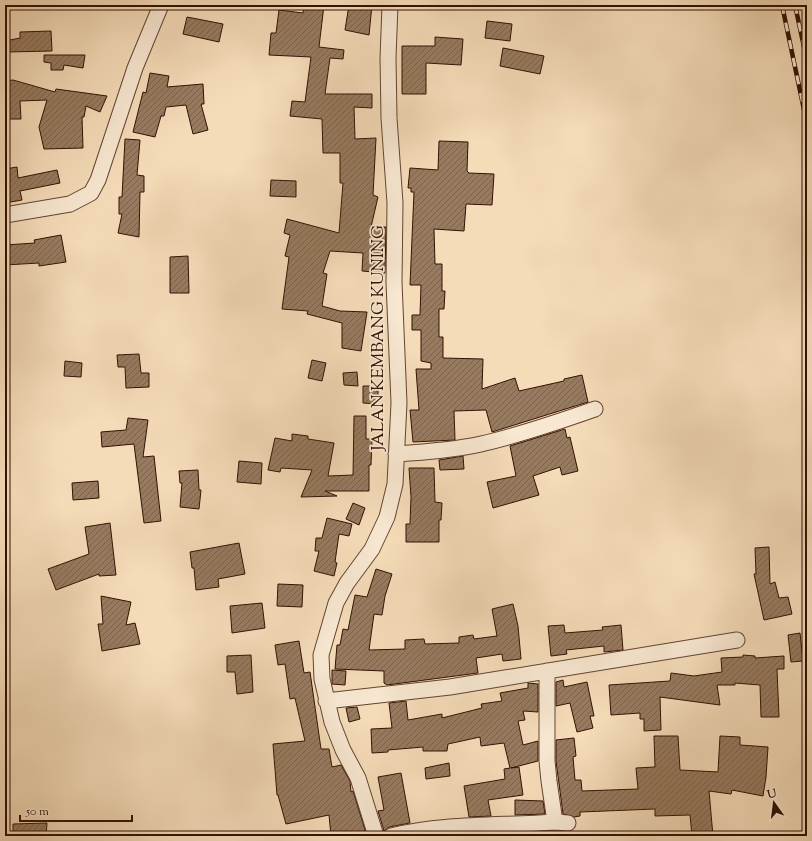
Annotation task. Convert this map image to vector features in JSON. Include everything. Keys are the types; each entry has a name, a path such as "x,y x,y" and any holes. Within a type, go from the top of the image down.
{"street":[{"path":"5,215 70,204 91,192 98,180 130,82 160,5"},
{"name":"JALAN KEMBANG KUNING","path":"376,836 358,778 343,750 332,722 322,679 322,655 336,603 347,583 372,549 386,517 395,484 399,403 394,282 395,203 389,118 388,58 390,5"},
{"path":"396,454 431,452 480,444 524,433 595,409"},
{"path":"326,701 406,693 738,640"},
{"path":"391,836 424,830 461,826 562,822 547,761 547,671"}],"building":[{"path":"304,5 324,5 319,47 344,50 343,59 330,58 325,94 372,94 372,108 354,107 355,139 376,138 373,195 378,197 371,227 386,227 385,273 362,271 363,253 330,251 323,273 327,274 322,306 340,311 367,312 361,351 342,348 342,323 307,314 308,311 282,309 289,257 285,256 290,235 284,233 287,219 339,233 343,183 340,183 340,153 323,153 322,119 290,116 292,101 305,102 311,57 269,55 271,33 276,33 279,10 303,13"},
{"path":"349,5 372,5 369,35 345,30"},
{"path":"187,17 223,24 219,42 183,34"},
{"path":"487,21 512,24 510,41 485,38"},
{"path":"51,31 52,51 7,52 5,41 20,38 20,32"},
{"path":"435,37 463,39 461,65 426,63 426,94 402,94 402,46 435,46"},
{"path":"503,48 544,56 540,74 500,66"},
{"path":"44,55 85,55 83,68 64,65 63,70 51,70 51,63 44,62"},
{"path":"150,73 169,76 167,87 203,84 204,104 201,104 208,130 193,134 186,105 166,107 164,116 161,116 155,137 133,132 143,92 146,93"},
{"path":"13,80 55,92 56,89 107,96 100,112 86,106 84,117 82,117 83,148 44,149 39,127 47,100 20,101 21,119 8,119 5,102 5,81"},
{"path":"125,139 140,140 137,175 144,176 144,192 140,192 139,237 118,233 122,214 119,214 119,197 122,197"},
{"path":"439,141 468,142 467,171 469,173 494,174 492,205 466,204 464,231 434,229 435,264 442,264 442,291 445,291 444,309 439,309 439,337 443,337 443,358 483,359 482,389 515,378 519,391 564,381 564,379 582,375 588,402 492,432 486,410 454,411 455,440 413,442 410,410 419,410 416,369 431,369 431,363 421,361 421,330 412,330 412,315 420,315 421,285 410,285 414,192 411,192 411,188 408,188 410,168 438,170"},
{"path":"17,167 18,178 57,170 60,183 20,191 22,200 5,203 5,169"},
{"path":"271,180 296,181 296,197 270,196"},
{"path":"61,235 66,262 39,266 39,263 5,265 5,245 35,243 34,240"},
{"path":"188,256 189,293 170,293 170,257"},
{"path":"139,354 141,373 149,373 149,387 126,388 125,367 118,367 117,355"},
{"path":"312,360 326,363 322,381 308,378"},
{"path":"65,361 82,363 81,377 64,376"},
{"path":"357,372 358,386 344,385 343,373"},
{"path":"363,386 378,386 378,404 363,403"},
{"path":"354,416 366,416 366,439 372,439 371,465 369,465 369,491 325,491 337,496 301,497 312,470 281,468 280,472 268,470 275,438 292,441 292,434 308,436 308,439 334,443 328,476 353,475"},
{"path":"128,418 148,420 143,457 154,456 161,521 144,523 134,444 102,447 101,432 126,430"},
{"path":"565,429 567,438 570,437 578,471 562,475 560,467 533,476 539,495 493,508 487,482 516,476 510,446"},
{"path":"463,456 464,469 440,470 439,460"},
{"path":"239,461 262,463 261,484 237,482"},
{"path":"409,468 434,468 435,502 442,503 441,520 439,520 439,542 406,542 406,524 410,524 411,497"},
{"path":"198,470 199,490 201,490 199,509 180,507 182,483 180,483 179,471"},
{"path":"98,481 99,498 73,500 72,483"},
{"path":"353,503 365,508 359,525 346,519"},
{"path":"327,518 352,524 349,536 339,534 335,562 337,563 334,576 314,571 319,551 315,551 316,538 322,538"},
{"path":"110,523 116,575 99,576 99,574 56,590 48,569 89,554 85,527"},
{"path":"239,543 245,574 218,579 219,587 196,590 194,568 192,568 190,552"},
{"path":"769,547 770,584 775,582 779,598 788,597 792,614 764,620 754,574 756,574 755,548"},
{"path":"376,569 392,574 385,596 382,615 374,614 369,650 405,649 405,640 424,639 425,644 459,643 459,637 473,635 474,639 497,636 492,609 513,604 518,626 521,659 503,661 502,654 476,658 478,673 387,685 384,683 384,671 335,669 337,645 340,645 343,629 348,630 355,595 367,597"},
{"path":"278,584 303,585 302,607 277,606"},
{"path":"101,596 131,602 126,625 135,623 140,644 102,651 98,624 103,624"},
{"path":"262,603 265,628 232,633 230,606"},
{"path":"564,625 565,633 603,630 602,627 621,625 623,650 604,652 604,646 566,650 567,654 551,656 548,626"},
{"path":"800,633 803,661 791,662 788,635"},
{"path":"299,641 304,673 310,672 321,749 329,749 332,767 341,765 350,781 351,792 353,791 366,833 331,836 329,815 286,824 277,795 273,744 305,741 295,698 290,699 285,664 278,665 275,645"},
{"path":"251,655 253,692 237,694 235,672 227,672 227,656"},
{"path":"743,655 755,656 755,658 784,656 784,669 777,669 779,717 761,717 760,685 735,683 735,685 717,685 720,705 660,697 661,730 644,731 644,719 640,719 640,713 611,715 609,685 670,681 671,673 694,676 722,672 721,658 743,657"},
{"path":"332,670 346,671 345,685 332,684"},
{"path":"563,680 564,687 587,682 594,716 590,716 593,728 577,732 570,703 556,706 556,682"},
{"path":"528,683 538,684 538,712 523,711 525,720 518,721 523,745 538,741 538,761 511,768 519,767 523,795 488,800 491,816 469,817 464,786 505,779 504,769 510,768 504,743 481,746 480,737 448,744 447,751 423,751 423,747 372,753 371,729 392,728 389,703 406,701 408,720 442,714 442,718 482,708 481,704 502,701 500,693 528,688"},
{"path":"357,707 360,719 349,722 346,708"},
{"path":"654,736 678,736 680,770 718,772 720,736 740,737 740,745 768,747 763,796 732,790 731,794 709,791 713,836 692,836 690,815 655,816 655,809 580,812 580,816 574,817 563,814 556,761 556,740 574,738 576,756 573,757 575,780 581,780 582,791 638,789 636,768 655,767"},
{"path":"449,763 450,776 426,779 425,768"},
{"path":"401,773 410,823 389,827 384,831 378,811 384,810 378,777"},
{"path":"515,800 543,801 545,814 515,815"},
{"path":"47,823 46,836 13,836 13,824"},
{"path":"555,831 555,836 515,836 515,833"}],"railway":[{"path":"782,5 807,124"},
{"path":"795,5 807,61"}]}
